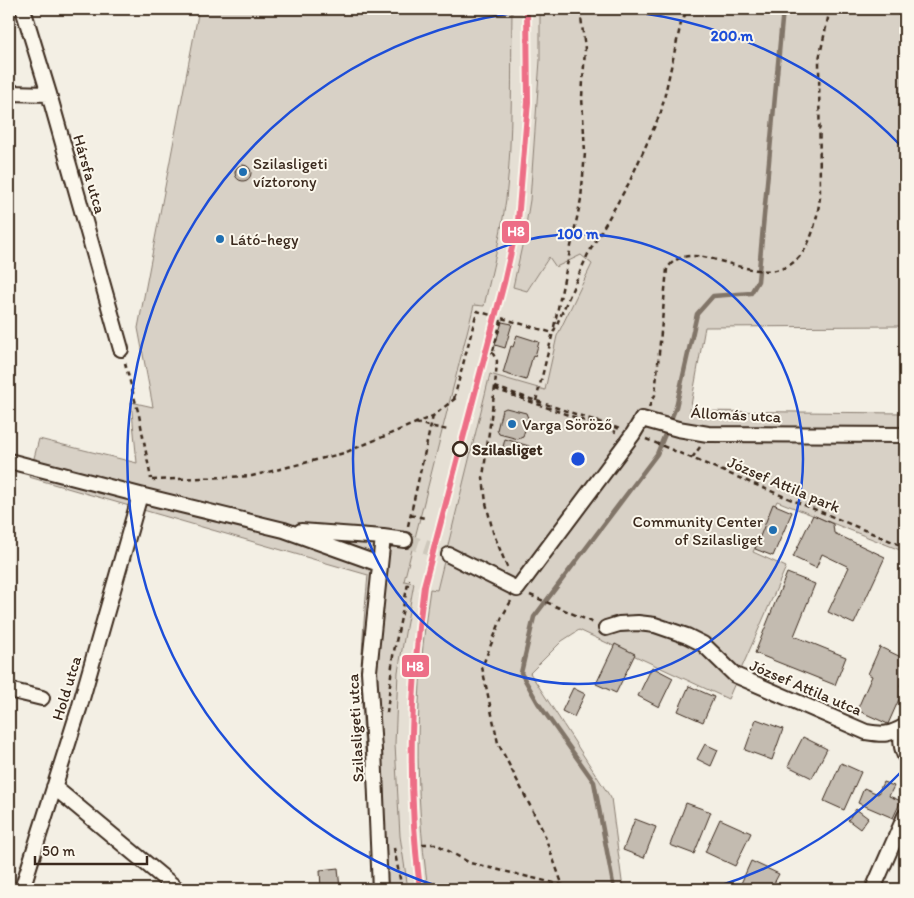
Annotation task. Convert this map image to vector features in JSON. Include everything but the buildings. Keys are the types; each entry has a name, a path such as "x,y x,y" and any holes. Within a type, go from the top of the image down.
{"street":[{"name":"Hársfa utca","path":"23,9 121,349"},
{"path":"9,93 49,94"},
{"name":"Állomás utca","path":"518,589 642,419 660,425 708,434 905,435"},
{"path":"9,460 140,495 284,530 378,564"},
{"name":"Hold utca","path":"22,889 79,709 140,495"},
{"path":"284,530 405,540"},
{"name":"Szilasligeti utca","path":"380,889 369,671 378,564 383,537"},
{"path":"449,555 518,589"},
{"name":"József Attila utca","path":"606,628 627,623 655,625 670,629 703,644 735,675 866,732 883,735 893,733 905,726"},
{"path":"9,690 42,698"},
{"path":"905,726 900,737 901,748 905,756"},
{"path":"54,787 177,889"},
{"path":"873,889 905,816"}],"path":[{"path":"536,401 581,200 585,153 582,97 585,49 580,9"},
{"path":"552,333 588,254 629,183 661,112 681,23 688,9"},
{"path":"655,395 666,269 670,263 676,258 686,255 773,271 786,268 796,261 805,250 812,235 820,197 818,58 830,9"},
{"path":"121,349 139,414 152,480 252,476 344,453 433,416 455,398 477,311 552,333"},
{"path":"502,317 492,352 497,361 484,477 486,502 502,556 518,589 502,617 482,667 498,743 542,831 564,888"},
{"path":"495,388 632,435"},
{"path":"495,388 632,435"},
{"path":"425,518 410,515 433,416"},
{"path":"414,423 448,430"},
{"name":"József Attila park","path":"654,443 905,547"},
{"path":"692,458 698,450"},
{"path":"386,720 393,656 409,579"},
{"path":"535,597 606,628"},
{"path":"422,844 436,844 470,863 564,888 579,889"},
{"path":"394,845 402,889"}],"shaded area":[{"path":"199,9 512,9 510,152 502,226 484,306 474,305 404,581 414,583 398,672 395,744 400,836 408,889 371,889 370,820 362,689 363,640 368,575 29,477 39,439 137,463 131,402 153,407 138,328"},
{"path":"512,9 540,9 540,60 530,200 524,237 527,291 549,257 581,255 592,263 557,336 545,391 490,374 437,590 431,589 421,662 417,740 420,820 428,889 408,889 400,836 395,744 398,672 414,584 404,582 474,304 483,306 511,115"},
{"path":"540,9 905,9 905,326 705,327 690,411 905,413 905,552 777,501 753,552 786,567 728,699 579,630 562,641 530,673 611,798 623,889 428,889 420,814 418,739 421,664 430,589 437,590 490,374 545,390 557,336 592,264 581,255 556,267 549,257 527,291 513,287 530,200 540,60"}],"waterway":[{"path":"614,889 594,782 538,703 521,673 534,617 657,454 676,407 697,314 713,296 751,293 758,281 783,9"}],"tunnel":[{"path":"405,540 449,555"}],"transit line":[{"name":"H8","path":"420,889 413,812 412,775 413,700 419,625 424,586 504,283 518,221 528,102 527,9"}],"place":[{"name":"Szilasligeti víztorony","path":"243,172"},
{"name":"Látó-hegy","path":"220,239"},
{"name":"Varga Söröző","path":"512,424"},
{"name":"Szilasliget","path":"460,449"},
{"name":"Community Center of Szilasliget","path":"773,530"}]}
